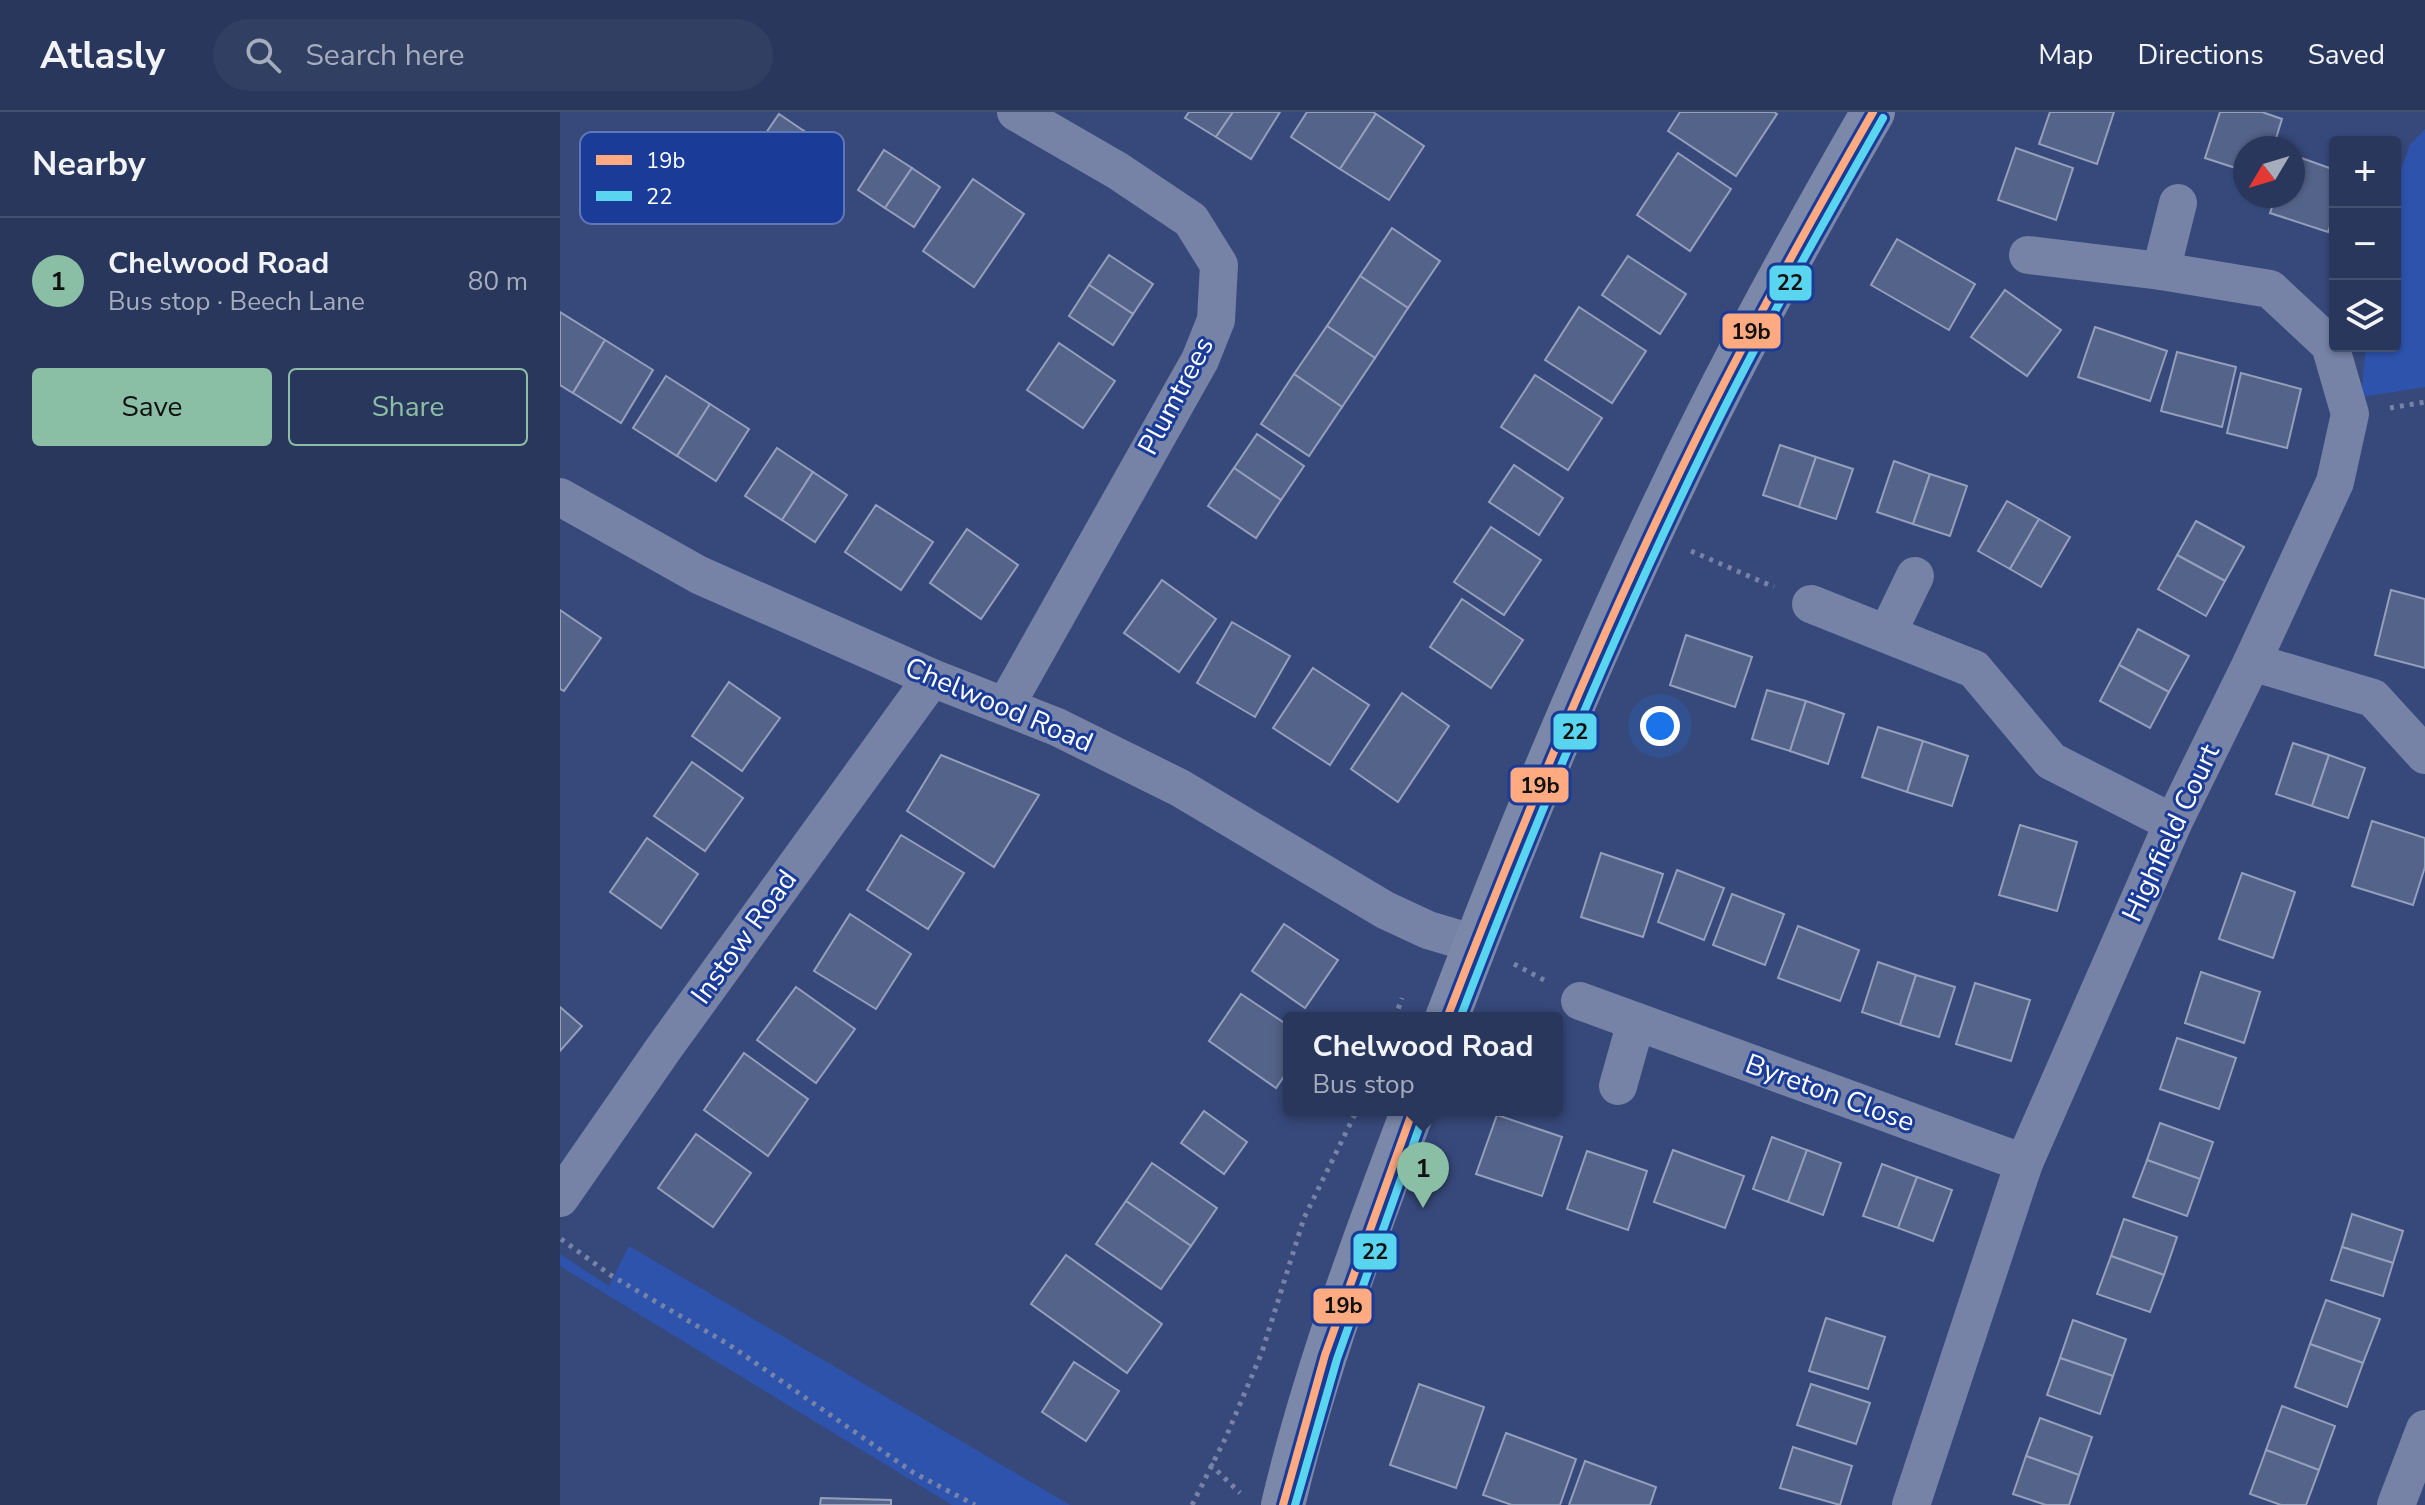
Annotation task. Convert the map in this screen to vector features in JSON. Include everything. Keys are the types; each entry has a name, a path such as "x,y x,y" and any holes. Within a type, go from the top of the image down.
{"street":[{"name":"Plumtrees","path":"1006,705 1200,360 1216,320 1219,265 1191,220 1118,171 1016,112"},
{"path":"1449,1012 1597,650 1650,533 1743,346 1873,112"},
{"path":"2161,271 2178,203"},
{"name":"Highfield Court","path":"1911,1505 2024,1163 2173,823 2335,482 2350,414 2330,345 2270,289 2161,271 2028,255"},
{"name":"Chelwood Road","path":"560,497 699,575 932,678 1057,727 1180,788 1385,910 1428,930 1475,944"},
{"path":"1887,634 1915,576"},
{"path":"1811,604 1974,669 2051,761 2173,823"},
{"path":"2252,662 2373,698 2425,755"},
{"name":"Instow Road","path":"560,1198 664,1048 932,678"},
{"name":"Byreton Close","path":"1580,1001 2024,1163"},
{"path":"1618,1086 1636,1022"},
{"path":"1283,1505 1294,1458 1346,1287 1411,1116"},
{"path":"2396,1505 2425,1429"}],"path":[{"path":"1650,533 1811,604"},
{"path":"1192,1505 1226,1437 1262,1352 1304,1218 1354,1116"},
{"path":"560,1239 612,1276 728,1344 914,1473 975,1505"},
{"path":"1210,1464 1241,1495"}],"shaded area":[{"path":"2425,129 2425,387 2361,397 2365,352 2401,352 2401,170 2410,145"},
{"path":"629,1246 1070,1505 952,1505 560,1266 560,1254 609,1286"}],"building":[{"path":"1189,112 1233,112 1216,137 1185,118"},
{"path":"1233,112 1280,112 1251,159 1216,137"},
{"path":"1307,112 1376,114 1340,169 1291,137"},
{"path":"1680,112 1777,114 1736,176 1668,131"},
{"path":"2050,112 2114,112 2097,164 2039,144"},
{"path":"2220,112 2262,112 2282,119 2277,136 2233,136 2233,167 2205,158"},
{"path":"779,114 804,131 803,132 767,132"},
{"path":"1376,114 1424,146 1389,200 1340,169"},
{"path":"2016,148 2073,168 2056,220 1998,200"},
{"path":"884,150 912,168 885,208 858,190"},
{"path":"1678,153 1731,189 1690,251 1637,215"},
{"path":"2305,159 2329,168 2328,232 2270,213 2272,208 2305,208"},
{"path":"912,168 940,187 914,227 885,208"},
{"path":"973,179 1024,214 974,287 923,251"},
{"path":"1392,228 1440,261 1408,308 1360,276"},
{"path":"1897,239 1975,284 1949,330 1871,285"},
{"path":"1109,255 1153,284 1133,314 1089,285"},
{"path":"1628,256 1686,294 1660,334 1602,295"},
{"path":"1360,276 1408,308 1375,358 1327,326"},
{"path":"1089,285 1133,314 1113,345 1069,316"},
{"path":"2005,290 2061,330 2027,376 1971,337"},
{"path":"1579,307 1646,351 1612,403 1545,360"},
{"path":"560,312 605,340 573,393 560,385"},
{"path":"1327,326 1375,358 1342,407 1294,374"},
{"path":"2095,327 2167,351 2150,401 2078,377"},
{"path":"605,340 653,370 621,423 573,393"},
{"path":"1059,343 1115,381 1083,428 1027,390"},
{"path":"2177,352 2236,367 2222,427 2161,411"},
{"path":"2241,373 2301,389 2287,448 2227,433"},
{"path":"1294,374 1342,407 1309,456 1261,424"},
{"path":"1535,375 1602,418 1568,470 1501,427"},
{"path":"666,376 710,404 677,456 633,428"},
{"path":"710,404 749,429 716,481 677,456"},
{"path":"1257,434 1304,466 1281,500 1234,468"},
{"path":"1780,445 1816,457 1799,507 1763,495"},
{"path":"777,448 813,472 782,520 745,496"},
{"path":"1816,457 1853,469 1836,519 1799,507"},
{"path":"1894,461 1930,474 1913,524 1877,512"},
{"path":"1514,465 1563,498 1539,535 1489,502"},
{"path":"1234,468 1281,500 1256,538 1208,506"},
{"path":"813,472 847,495 815,542 782,520"},
{"path":"1930,474 1967,486 1950,536 1913,524"},
{"path":"2007,501 2039,519 2010,569 1978,551"},
{"path":"876,505 933,542 901,590 845,552"},
{"path":"2039,519 2070,537 2041,587 2010,569"},
{"path":"2196,521 2244,547 2225,581 2177,555"},
{"path":"1491,527 1541,560 1504,615 1454,582"},
{"path":"967,529 1018,565 981,619 930,583"},
{"path":"2177,555 2225,581 2206,616 2158,589"},
{"path":"1162,580 1216,619 1179,672 1124,633"},
{"path":"2391,590 2425,599 2425,668 2375,655"},
{"path":"1462,599 1523,640 1491,688 1430,647"},
{"path":"560,610 601,638 564,691 560,689"},
{"path":"1232,622 1290,656 1255,717 1197,683"},
{"path":"2138,629 2189,656 2169,692 2119,665"},
{"path":"1686,635 1752,657 1735,707 1670,685"},
{"path":"2119,665 2169,692 2150,728 2100,701"},
{"path":"1313,668 1369,705 1330,765 1273,728"},
{"path":"729,682 780,718 742,771 692,736"},
{"path":"1767,690 1806,701 1790,751 1752,739"},
{"path":"1402,693 1449,726 1398,802 1351,769"},
{"path":"1806,701 1844,714 1828,764 1790,751"},
{"path":"1878,727 1923,741 1907,792 1862,777"},
{"path":"1923,741 1968,756 1952,806 1907,792"},
{"path":"2293,743 2329,755 2312,806 2276,794"},
{"path":"941,755 1039,795 994,867 907,811"},
{"path":"2329,755 2365,768 2348,818 2312,806"},
{"path":"692,762 743,798 705,851 654,816"},
{"path":"2372,821 2425,838 2425,867 2413,905 2352,886"},
{"path":"2020,825 2077,842 2057,911 1999,895"},
{"path":"901,835 964,873 928,929 867,890"},
{"path":"647,838 698,874 661,928 610,892"},
{"path":"1601,853 1663,874 1643,937 1581,917"},
{"path":"1677,870 1724,888 1704,940 1658,922"},
{"path":"2242,873 2295,892 2273,958 2219,939"},
{"path":"1732,894 1784,914 1765,965 1713,945"},
{"path":"850,914 911,954 876,1009 814,971"},
{"path":"1284,924 1338,960 1305,1008 1252,971"},
{"path":"1798,926 1859,950 1840,1001 1778,978"},
{"path":"1878,962 1916,975 1900,1025 1862,1012"},
{"path":"2201,972 2260,992 2244,1043 2185,1023"},
{"path":"1916,975 1955,987 1939,1037 1900,1025"},
{"path":"1975,983 2030,1000 2011,1061 1956,1044"},
{"path":"796,987 855,1029 816,1083 757,1040"},
{"path":"1241,994 1283,1022 1283,1078 1276,1088 1209,1041"},
{"path":"560,1007 582,1026 560,1051"},
{"path":"2177,1038 2236,1058 2219,1109 2160,1089"},
{"path":"744,1053 808,1099 768,1156 704,1110"},
{"path":"1204,1111 1247,1142 1224,1174 1181,1143"},
{"path":"1497,1116 1562,1137 1542,1196 1476,1174"},
{"path":"2160,1123 2213,1142 2200,1179 2147,1160"},
{"path":"696,1134 751,1173 713,1227 658,1188"},
{"path":"1772,1137 1807,1150 1788,1202 1753,1189"},
{"path":"1673,1150 1744,1176 1725,1228 1654,1202"},
{"path":"1807,1150 1841,1163 1823,1215 1788,1202"},
{"path":"1587,1151 1647,1171 1628,1230 1567,1209"},
{"path":"2147,1160 2200,1179 2187,1216 2133,1197"},
{"path":"1152,1163 1217,1208 1191,1246 1126,1201"},
{"path":"1882,1164 1917,1177 1898,1228 1863,1216"},
{"path":"1917,1177 1952,1190 1933,1241 1898,1228"},
{"path":"1126,1201 1191,1246 1161,1289 1096,1244"},
{"path":"2352,1214 2403,1231 2393,1263 2342,1247"},
{"path":"2124,1219 2177,1237 2164,1275 2111,1256"},
{"path":"2342,1247 2393,1263 2383,1296 2331,1280"},
{"path":"1066,1255 1162,1324 1127,1373 1031,1304"},
{"path":"2111,1256 2164,1275 2150,1312 2097,1294"},
{"path":"2326,1300 2380,1319 2363,1363 2310,1344"},
{"path":"1826,1318 1885,1337 1868,1389 1809,1371"},
{"path":"2073,1320 2126,1339 2113,1376 2060,1358"},
{"path":"2310,1344 2363,1363 2347,1407 2295,1387"},
{"path":"2060,1358 2113,1376 2100,1414 2047,1395"},
{"path":"1074,1362 1119,1391 1086,1441 1042,1412"},
{"path":"1419,1384 1484,1407 1456,1488 1390,1465"},
{"path":"1811,1384 1870,1403 1856,1444 1797,1425"},
{"path":"2282,1406 2335,1426 2319,1470 2266,1450"},
{"path":"2040,1418 2092,1437 2079,1475 2026,1456"},
{"path":"1506,1433 1576,1459 1560,1505 1512,1505 1483,1495"},
{"path":"1793,1447 1852,1466 1840,1505 1780,1488"},
{"path":"2266,1450 2319,1470 2306,1505 2281,1505 2250,1494"},
{"path":"2026,1456 2079,1475 2069,1505 2046,1505 2013,1494"},
{"path":"1585,1461 1656,1487 1650,1505 1569,1505"},
{"path":"821,1498 891,1500 891,1505 820,1505"}],"transit line":[{"name":"19b","path":"1449,1012 1564,727 1661,512 1759,316 1873,112"},
{"name":"22","path":"1462,1012 1576,731 1670,519 1768,323 1883,118"},
{"name":"19b","path":"1283,1505 1325,1355 1411,1116"},
{"name":"22","path":"1295,1505 1337,1359 1423,1116"}],"place":[{"name":"Chelwood Road","path":"1423,1208"}]}
